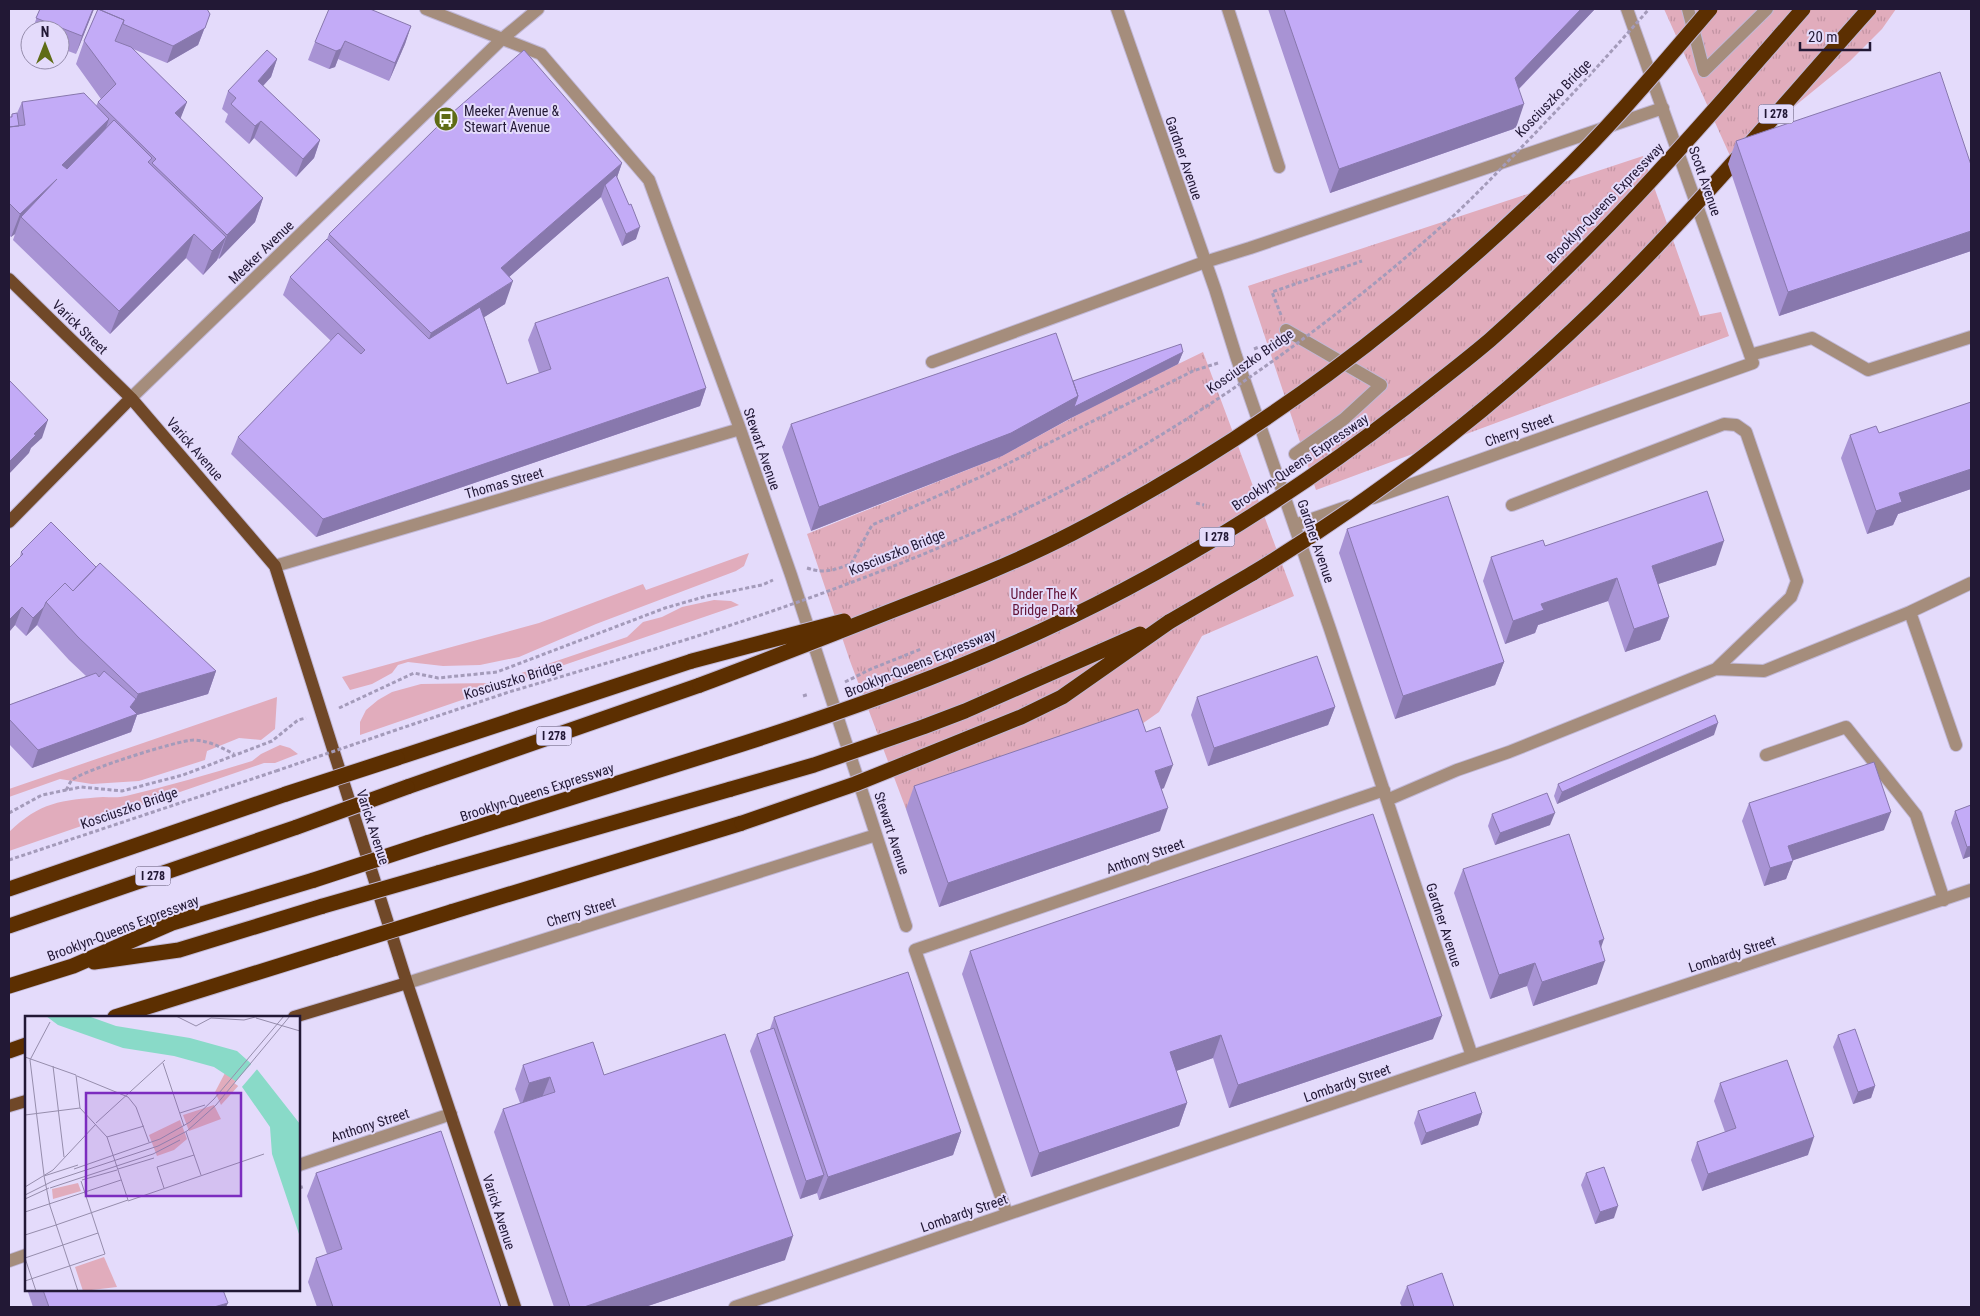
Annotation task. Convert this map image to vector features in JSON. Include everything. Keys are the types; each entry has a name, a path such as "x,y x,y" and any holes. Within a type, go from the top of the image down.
{"highway":[{"name":"I 278","path":"9,926 700,685 915,602 1028,554 1112,512 1226,445 1332,372 1402,318 1440,286 1556,178 1626,105 1710,9"},
{"name":"Brooklyn-Queens Expressway","path":"9,986 73,966 172,923 314,880 879,698 962,666 1039,632 1112,596 1259,511 1330,464 1461,364 1555,279 1613,222 1670,161 1804,9"},
{"name":"I 278","path":"73,966 179,950 323,906 814,765 965,711 1169,622 1279,557 1331,523 1412,464 1518,380 1607,297 1682,220 1869,9"},
{"path":"9,889 286,794 692,661 915,602"},
{"path":"119,1016 742,823 864,780 1021,717 1062,697 1169,622"},
{"path":"9,1051 25,1045"}],"main road":[{"name":"Varick Street","path":"9,278 130,398"},
{"name":"Meeker Avenue","path":"9,522 130,398"},
{"name":"Varick Avenue","path":"130,398 275,566 407,983 515,1307"},
{"name":"Cherry Street","path":"297,1016 407,983"},
{"path":"9,1106 25,1101"}],"street":[{"name":"Stewart Avenue","path":"426,9 541,54 649,180 791,574 906,926"},
{"name":"Meeker Avenue","path":"130,398 502,39 538,9"},
{"name":"Gardner Avenue","path":"1117,9 1295,525 1472,1056"},
{"path":"1228,9 1279,167"},
{"name":"Scott Avenue","path":"1627,9 1752,359"},
{"path":"1688,9 1704,71 1767,9"},
{"path":"932,362 1205,262 1663,108"},
{"path":"1286,330 1381,385 1344,419 1295,454"},
{"name":"Cherry Street","path":"1295,525 1812,338 1868,370 1971,337"},
{"path":"1512,506 1724,424 1736,425 1741,428 1746,432 1797,581 1791,597 1716,669"},
{"name":"Thomas Street","path":"275,566 740,429"},
{"path":"1716,669 1764,670 1910,612 1971,583"},
{"path":"1910,612 1956,746"},
{"name":"Anthony Street","path":"1007,1214 915,950 1386,795 1509,752 1716,669"},
{"path":"1766,755 1846,727 1916,815 1944,900"},
{"name":"Cherry Street","path":"407,983 876,835"},
{"name":"Lombardy Street","path":"735,1307 1472,1056 1971,890"},
{"name":"Anthony Street","path":"300,1165 451,1114"},
{"path":"9,1261 25,1255"}],"path":[{"name":"Kosciuszko Bridge","path":"9,860 509,692 756,618 876,573 1002,519 1074,483 1142,445 1263,368 1389,271 1445,224 1573,95 1649,9"},
{"path":"1254,349 1259,347 1268,348 1286,330 1272,292 1362,261"},
{"path":"1196,503 1204,506"},
{"path":"842,683 921,650"},
{"path":"803,696 808,694"},
{"path":"9,813 42,795 81,787 122,791 183,776 272,741 298,720 340,708"},
{"path":"66,790 72,781 89,771 170,745 192,740 213,742 234,755"},
{"path":"300,1188 305,1186"}],"green space":[{"path":"1664,9 1896,9 1882,29 1850,61 1731,158"},
{"path":"1643,156 1700,316 1721,312 1729,336 1316,490 1248,286"},
{"name":"Under The K Bridge Park","path":"1203,352 1294,596 1202,636 1159,712 1129,733 906,809 850,661 807,534 1002,456 1112,396"},
{"path":"749,553 744,566 736,571 596,624 519,657 480,665 443,666 408,662 398,665 392,673 372,684 350,690 342,677 539,623 643,584 646,590"},
{"path":"714,600 731,601 739,605 360,735 360,722 366,710 392,692 421,684 492,683 627,637 643,622 662,617 682,607"},
{"path":"277,697 275,729 261,740 239,738 207,751 205,760 139,781 92,784 60,779 9,797 9,789"},
{"path":"280,745 290,748 298,754 275,763 264,763 9,851 9,832 31,814 52,804 103,797 123,797 158,788 252,761 261,754"}],"building":[{"path":"40,9 93,9 82,36 70,31 70,20 41,20 36,18"},
{"path":"98,9 124,20 115,41 131,47 187,102 175,113 263,198 227,235 152,163 156,159 98,102 116,84 84,41"},
{"path":"98,9 207,9 210,14 205,28 173,46 123,24 124,20"},
{"path":"329,9 370,9 411,26 395,63 345,41 341,49 336,51 315,42"},
{"path":"1284,9 1581,9 1515,78 1524,104 1339,169"},
{"path":"267,50 277,59 258,81 320,140 303,159 261,121 255,126 231,104 236,98 228,91"},
{"path":"524,50 622,163 501,268 513,281 431,333 329,234 444,120"},
{"path":"1940,72 1971,165 1971,231 1788,292 1736,141"},
{"path":"84,93 109,119 62,165 67,169 114,120 152,158 148,162 226,237 212,251 194,234 119,311 21,217 57,179 20,214 9,203 9,127 25,125 22,102"},
{"path":"17,113 19,126 9,127 9,117"},
{"path":"616,175 640,227 626,234 605,185"},
{"path":"327,239 429,339 480,307 507,384 551,369 535,323 668,277 706,388 323,519 238,437 338,333 361,354 365,350 290,277"},
{"path":"1056,333 1078,396 1011,433 819,507 791,424"},
{"path":"1181,344 1183,352 1074,407 1078,396 1073,381"},
{"path":"9,380 48,420 9,462"},
{"path":"1971,402 1971,469 1899,493 1902,502 1876,511 1850,435 1876,426 1879,433"},
{"path":"1707,491 1724,541 1652,566 1669,617 1634,629 1617,578 1541,604 1544,610 1513,621 1491,557 1543,540 1545,546"},
{"path":"1448,496 1504,662 1403,696 1347,529"},
{"path":"51,522 96,567 73,591 65,583 33,618 22,607 9,620 9,568 23,554 21,552"},
{"path":"100,563 216,671 138,694 78,637 46,602 65,583 73,591"},
{"path":"1317,656 1335,707 1214,748 1197,697"},
{"path":"104,671 136,699 130,707 137,714 38,750 9,719 9,705 96,673 99,677"},
{"path":"1138,709 1146,732 1160,727 1173,765 1155,771 1168,808 948,883 914,786"},
{"path":"1715,715 1718,723 1562,792 1558,784"},
{"path":"1874,762 1891,812 1788,846 1793,861 1770,868 1749,803"},
{"path":"1547,793 1555,813 1500,833 1492,814"},
{"path":"1971,805 1971,846 1967,847 1955,811"},
{"path":"1373,814 1442,1016 1238,1085 1221,1035 1170,1052 1187,1103 1039,1153 970,951"},
{"path":"1569,834 1604,939 1599,941 1605,961 1542,982 1535,963 1499,975 1463,869"},
{"path":"908,972 961,1132 828,1177 774,1017"},
{"path":"774,1028 824,1175 806,1181 757,1034"},
{"path":"1855,1029 1875,1086 1858,1092 1838,1035"},
{"path":"725,1034 793,1236 584,1307 570,1307 503,1109 555,1092 550,1077 529,1083 523,1065 593,1042 604,1075"},
{"path":"1787,1060 1814,1137 1708,1174 1697,1142 1736,1128 1720,1083"},
{"path":"1475,1092 1482,1113 1426,1133 1418,1111"},
{"path":"441,1131 501,1307 333,1307 316,1258 342,1249 316,1173"},
{"path":"1604,1167 1618,1206 1600,1212 1586,1173"},
{"path":"1442,1273 1454,1307 1414,1307 1407,1286"},
{"path":"43,1291 223,1291 228,1303 214,1307 49,1307"}],"place":[{"name":"Meeker Avenue & Stewart Avenue","path":"446,119"}]}
